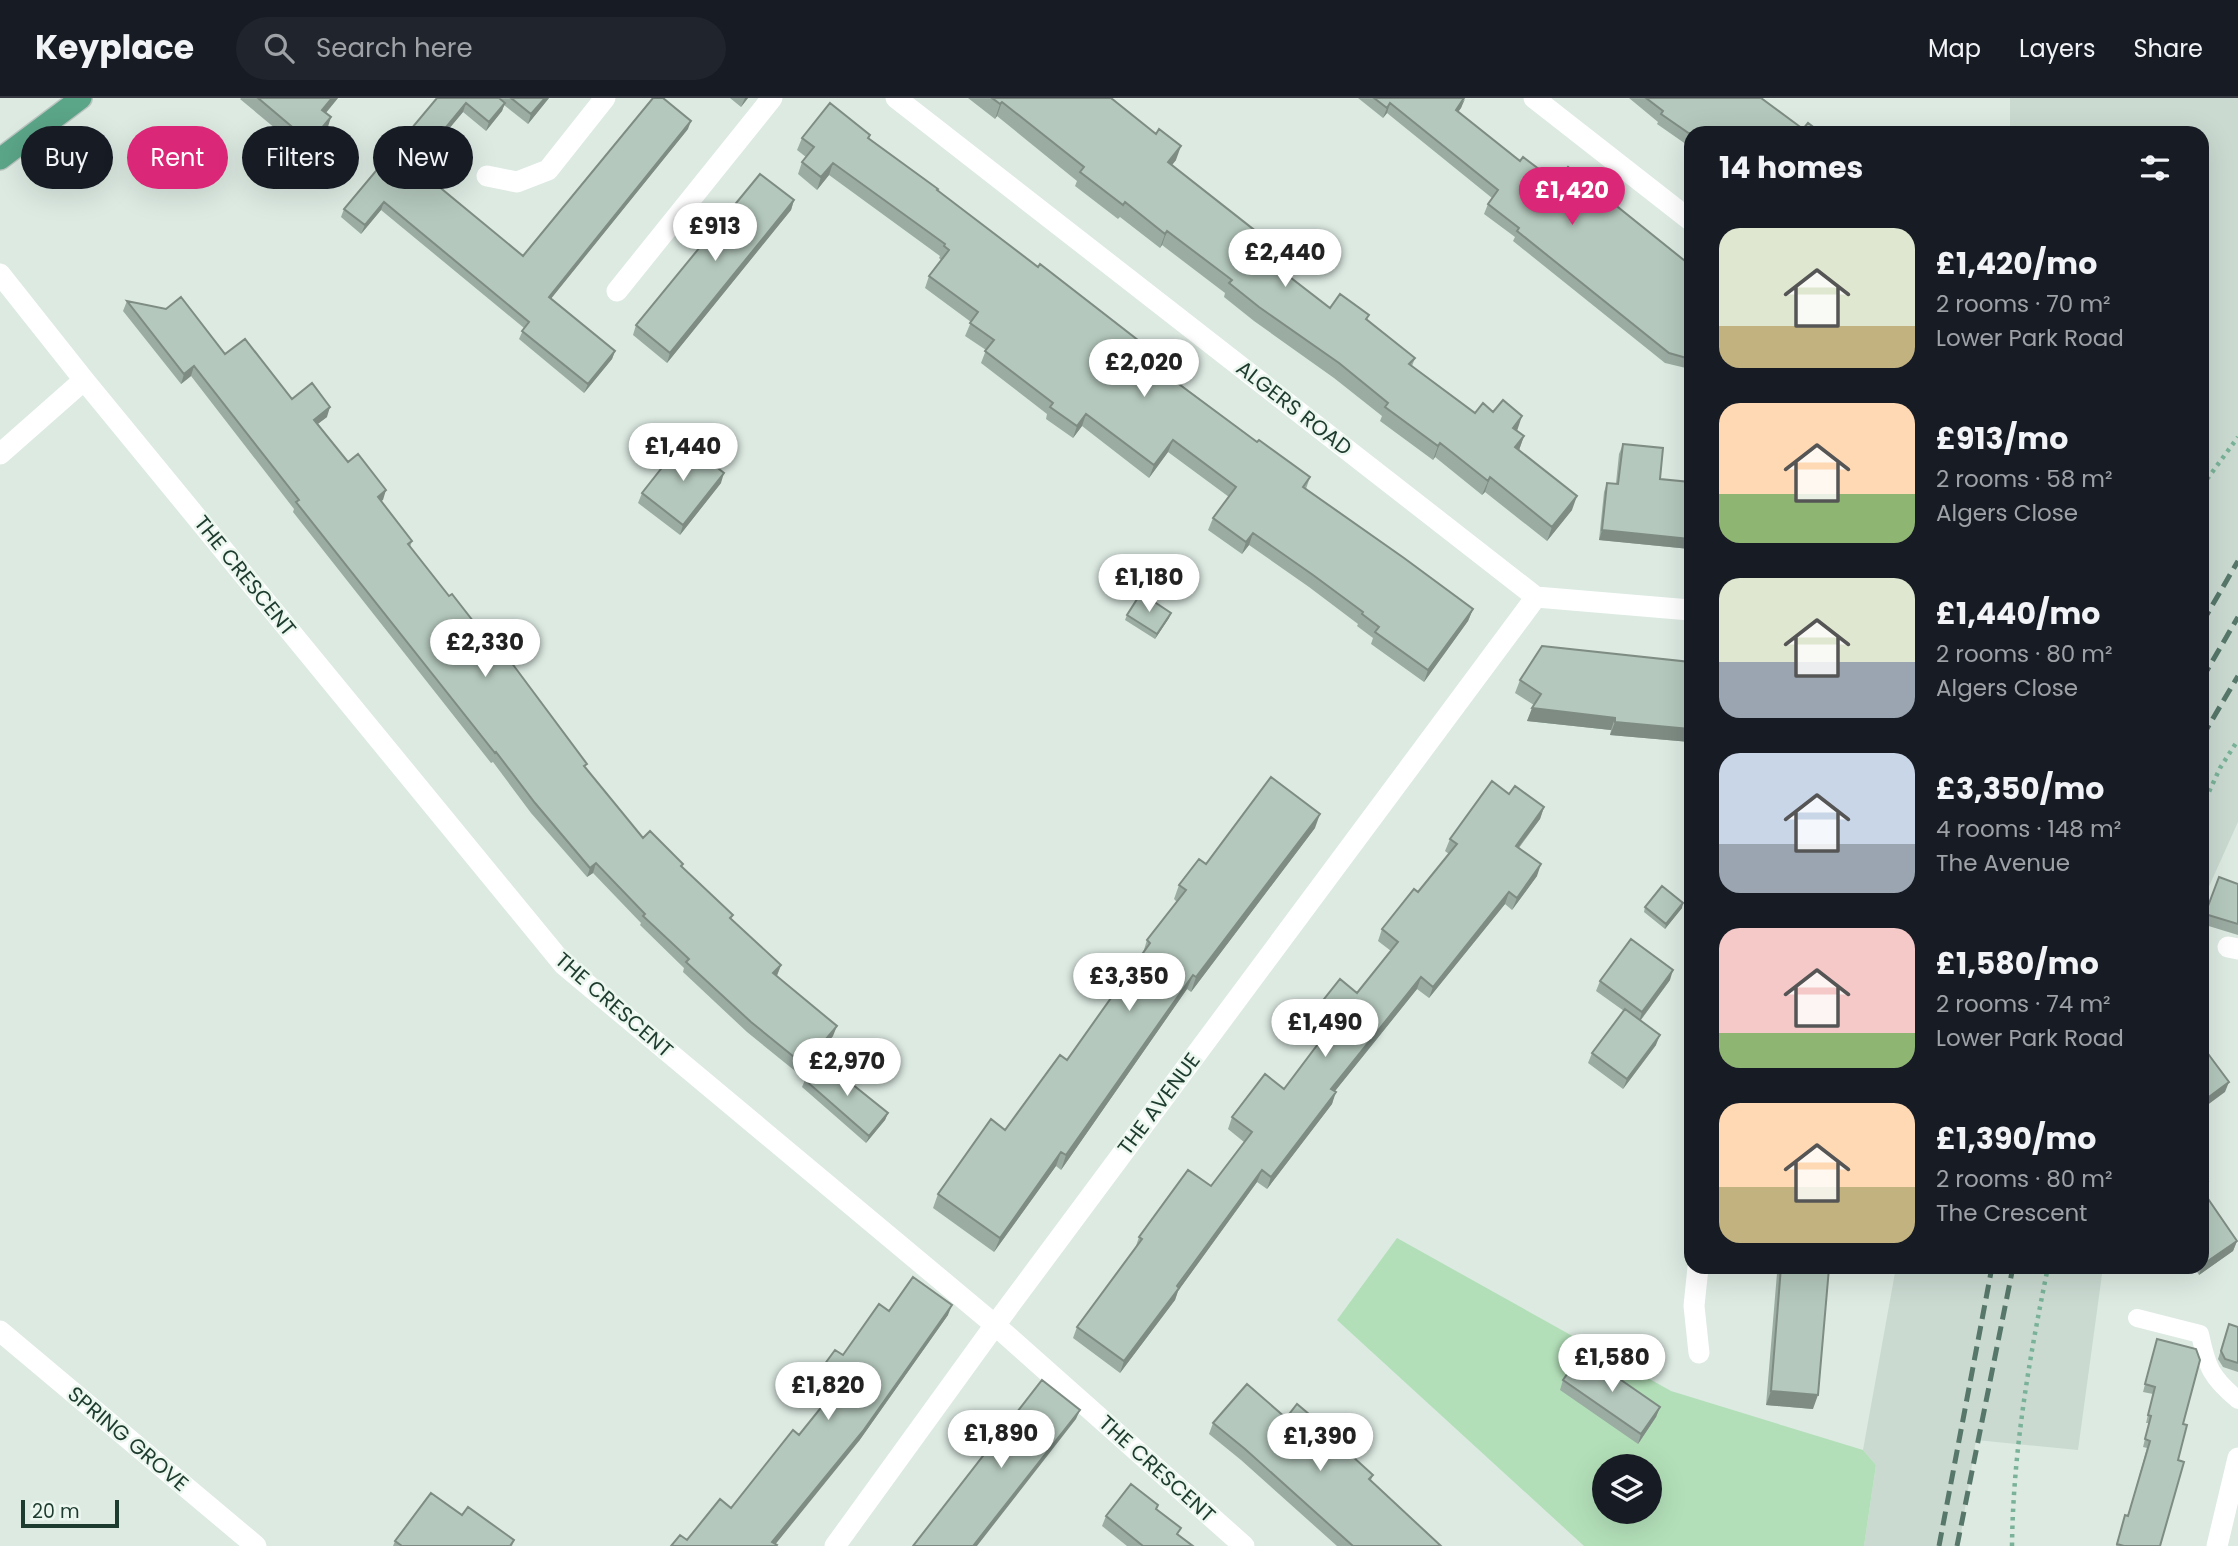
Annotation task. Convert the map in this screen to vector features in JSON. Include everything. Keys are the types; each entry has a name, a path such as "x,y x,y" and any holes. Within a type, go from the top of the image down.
{"main road":[{"path":"0,159 81,98"}],"street":[{"path":"487,176 517,183 548,170 605,98"},
{"path":"617,291 772,98"},
{"name":"ALGERS ROAD","path":"896,98 1536,597"},
{"path":"1534,98 1684,214"},
{"name":"THE CRESCENT","path":"0,274 564,965 995,1325 1244,1546"},
{"path":"0,454 84,380"},
{"path":"1536,597 1684,609"},
{"name":"THE AVENUE","path":"835,1546 995,1325 1536,597"},
{"path":"1697,1274 1694,1306 1699,1353"},
{"name":"SPRING GROVE","path":"0,1331 256,1546"},
{"path":"2217,1546 2232,1519 2238,1458"}],"lane":[{"path":"2137,1318 2200,1334 2206,1364 2224,1388 2238,1400"}],"path":[{"path":"2209,476 2238,437"},
{"path":"2209,792 2238,740"},
{"path":"2012,1546 2013,1499 2027,1378 2047,1274"}],"shaded area":[{"path":"2010,98 2238,98 2238,822 2209,886 2209,126 2010,126"},
{"path":"1895,1274 2102,1274 2078,1450 1976,1440 1959,1546 1864,1546 1876,1465 1863,1450"}],"green space":[{"path":"1397,1238 1671,1391 1863,1450 1876,1465 1864,1546 1584,1546 1337,1320"}],"building":[{"path":"258,98 332,98 322,110 331,117 323,126 291,126"},
{"path":"437,98 499,98 505,103 489,122 466,103 447,126 414,126"},
{"path":"511,98 545,98 531,114"},
{"path":"653,98 663,98 691,121 549,297 615,351 588,384 522,331 529,322 384,202 365,225 344,209 373,174 373,189 442,189 523,256"},
{"path":"992,98 1111,98 1156,134 1159,129 1181,146 1168,162 1295,262 1286,274 1330,308 1340,294 1369,315 1366,319 1415,358 1409,364 1475,413 1483,403 1493,412 1503,400 1522,416 1513,428 1524,436 1515,447 1577,496 1552,527 1490,477 1488,481 1440,443 1438,446 1385,407 1388,403 1339,363 1259,307 1229,283 1232,280 1167,231 1165,234 1125,202 1123,205 1080,172 1084,167 1002,102 1000,104"},
{"path":"1374,98 1464,98 1456,110 1520,161 1523,157 1556,182 1568,167 1684,260 1684,357 1669,353 1517,231 1519,228 1488,204 1498,190 1390,103 1387,108"},
{"path":"1646,98 1761,98 1799,126 1684,126 1684,130 1661,114 1663,111"},
{"path":"830,103 870,135 868,138 1038,267 1040,264 1170,365 1164,373 1257,442 1259,440 1310,477 1303,487 1473,609 1428,670 1375,632 1379,627 1362,614 1363,612 1313,575 1253,533 1246,542 1213,518 1236,487 1173,440 1154,465 1086,414 1077,426 1050,407 1053,403 985,351 994,340 970,323 978,312 929,276 949,250 945,244 833,163 821,177 802,162 814,147 802,138"},
{"path":"760,174 794,200 670,353 636,325"},
{"path":"181,297 225,354 245,339 292,399 312,383 330,407 314,420 348,462 358,454 386,490 378,497 412,541 408,544 449,596 452,594 484,635 487,632 514,666 587,764 584,766 643,838 650,831 683,864 681,866 733,915 730,918 781,965 773,973 837,1026 804,1065 751,1022 686,962 689,959 643,916 645,914 596,863 590,868 535,803 296,502 299,500 194,366 184,374 127,301 166,309"},
{"path":"683,441 724,473 683,525 642,493"},
{"path":"1623,444 1663,448 1660,479 1684,481 1684,538 1602,530 1607,483 1618,484"},
{"path":"1141,593 1171,613 1157,634 1127,615"},
{"path":"1542,646 1684,661 1684,728 1615,722 1615,718 1532,708 1541,694 1520,680"},
{"path":"1271,777 1320,814 1196,977 1193,975 1066,1155 1061,1152 1000,1238 938,1194 991,1119 1005,1130 1060,1055 1067,1060 1150,943 1147,940 1186,890 1179,885 1199,859 1206,864"},
{"path":"1492,781 1509,794 1515,786 1544,807 1516,846 1541,864 1517,898 1509,892 1433,987 1421,977 1331,1089 1336,1092 1271,1177 1262,1170 1124,1361 1077,1327 1142,1239 1139,1237 1188,1170 1211,1186 1252,1132 1232,1117 1265,1074 1284,1089 1327,1032 1309,1018 1340,979 1357,993 1398,942 1382,929 1414,889 1418,892 1457,844 1450,839"},
{"path":"2219,877 2238,884 2238,924 2209,915 2209,903"},
{"path":"1662,886 1683,903 1666,924 1645,907"},
{"path":"1631,939 1673,970 1642,1012 1600,981"},
{"path":"1625,1009 1660,1035 1627,1079 1592,1053"},
{"path":"2209,1055 2229,1082 2209,1097"},
{"path":"822,1060 888,1113 869,1136 805,1080"},
{"path":"2209,1200 2237,1241 2209,1260"},
{"path":"1780,1274 1828,1274 1818,1395 1771,1391"},
{"path":"913,1277 952,1305 863,1431 772,1542 777,1545 671,1546 680,1535 687,1540 720,1499 731,1508 793,1430 799,1435 832,1394 813,1380 835,1350 843,1355 879,1304 889,1311"},
{"path":"2229,1324 2238,1327 2238,1363 2225,1359 2221,1351"},
{"path":"2157,1339 2196,1349 2200,1360 2183,1424 2187,1425 2178,1460 2184,1462 2160,1546 2124,1546 2117,1544 2150,1441 2145,1439 2155,1387 2145,1384"},
{"path":"1582,1353 1660,1407 1641,1434 1563,1380"},
{"path":"1042,1380 1080,1410 973,1546 913,1546"},
{"path":"1247,1384 1286,1418 1297,1404 1373,1475 1369,1479 1441,1546 1353,1546 1213,1423"},
{"path":"1131,1484 1158,1505 1156,1509 1181,1528 1177,1534 1193,1546 1143,1546 1106,1516"},
{"path":"431,1493 462,1515 468,1507 514,1540 510,1546 402,1546 395,1541"}],"railway":[{"path":"2209,611 2238,561"},
{"path":"2209,667 2238,617"},
{"path":"2209,725 2238,676"},
{"path":"1939,1546 1991,1274"},
{"path":"1957,1546 2012,1274"}]}
